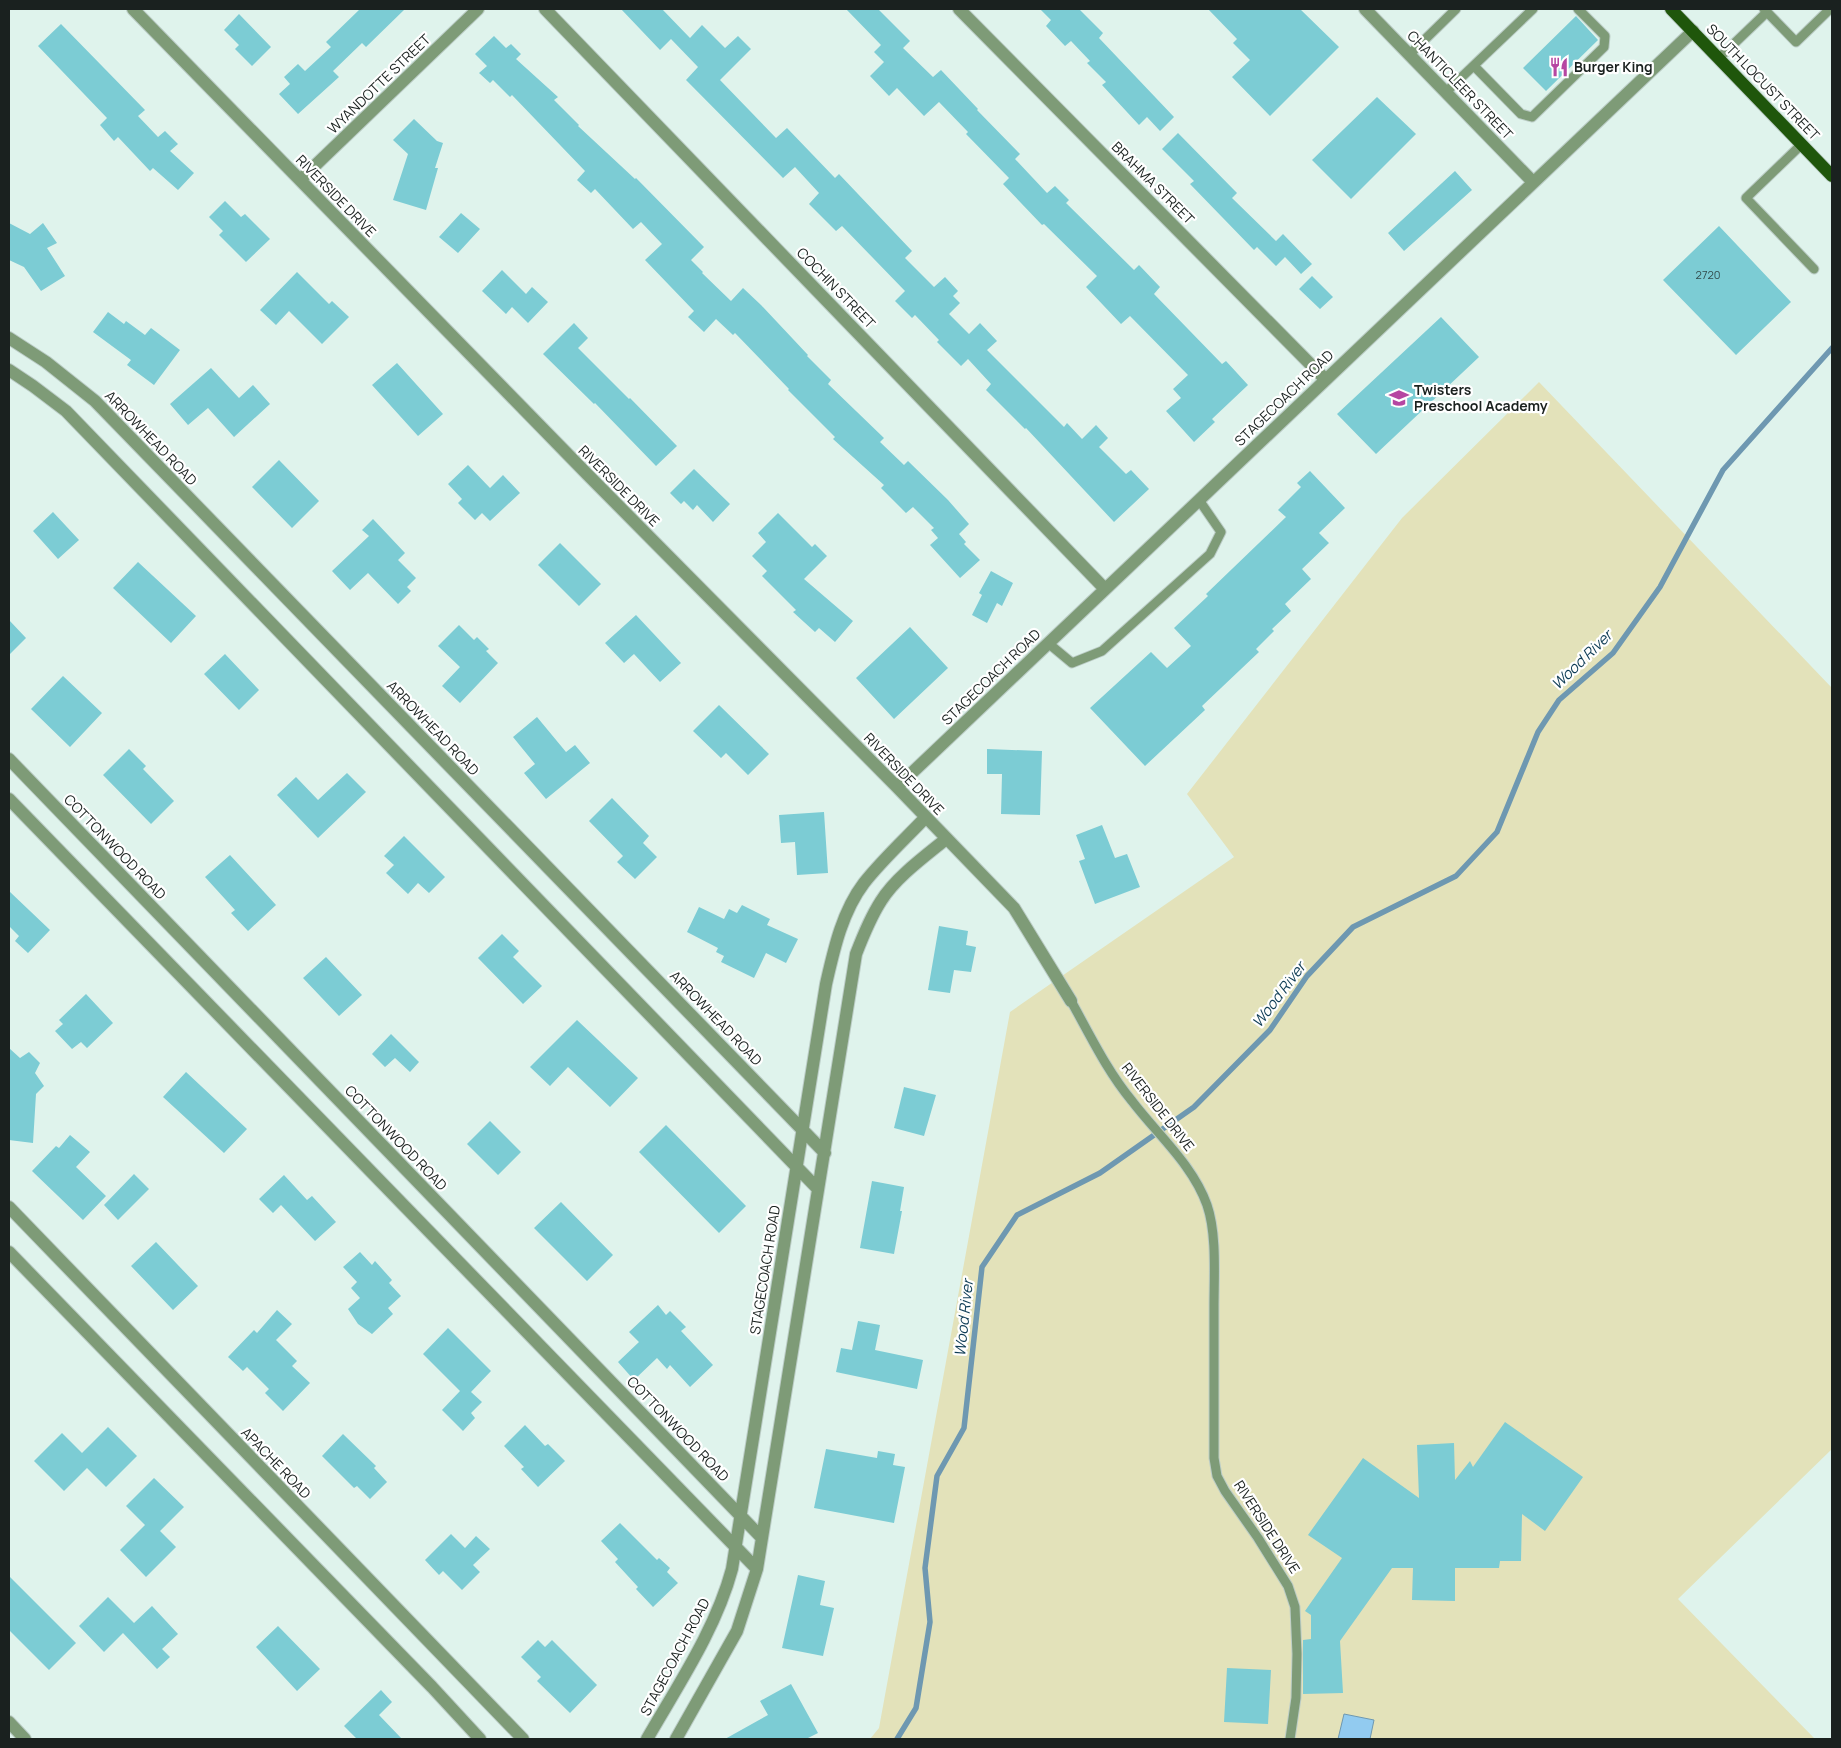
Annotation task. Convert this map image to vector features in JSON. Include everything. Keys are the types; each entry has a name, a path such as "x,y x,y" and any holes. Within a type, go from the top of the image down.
{"main road":[{"name":"SOUTH LOCUST STREET","path":"1673,9 1832,176"}],"street":[{"name":"RIVERSIDE DRIVE","path":"133,9 1014,908 1071,1001"},
{"name":"WYANDOTTE STREET","path":"300,180 478,9"},
{"name":"COCHIN STREET","path":"545,9 1105,589"},
{"name":"BRAHMA STREET","path":"959,9 1325,379"},
{"name":"CHANTICLEER STREET","path":"1365,9 1534,182"},
{"name":"STAGECOACH ROAD","path":"897,787 1693,31"},
{"name":"ARROWHEAD ROAD","path":"9,338 46,362 95,401 825,1153"},
{"path":"9,370 66,411 818,1189"},
{"name":"COTTONWOOD ROAD","path":"9,759 762,1538"},
{"path":"9,799 757,1569"},
{"name":"STAGECOACH ROAD","path":"648,1739 708,1631 726,1593 736,1547 826,984 834,947 846,913 864,883 925,818"},
{"path":"676,1739 737,1632 757,1569 858,947 867,924 882,899 910,869 946,839"},
{"name":"APACHE ROAD","path":"9,1206 523,1739"},
{"path":"9,1252 480,1739"},
{"path":"9,1722 25,1739"}],"lane":[{"path":"1410,54 1456,9"},
{"path":"1446,92 1533,9"},
{"path":"1474,66 1521,114 1532,117 1604,47 1605,36 1578,9"},
{"path":"1719,58 1766,10 1796,42 1830,9"},
{"path":"1802,144 1746,198 1814,269"},
{"path":"1048,643 1072,663 1102,651 1210,554 1221,532 1199,500"},
{"name":"RIVERSIDE DRIVE","path":"1071,1001 1103,1060 1132,1102 1177,1155 1195,1181 1207,1205 1211,1222 1214,1261 1214,1458 1217,1476 1225,1492 1258,1538 1288,1586 1295,1608 1296,1698 1290,1739"}],"green space":[{"path":"1539,382 1832,688 1832,1449 1678,1599 1815,1739 870,1739 879,1728 1010,1012 1234,857 1187,794 1402,518"}],"water":[{"path":"1344,1714 1374,1720 1370,1739 1338,1739"}],"building":[{"path":"360,9 405,9 366,47 362,43 333,71 339,77 298,114 279,94 290,84 284,77 298,64 305,71 331,47 326,42"},
{"path":"621,9 662,9 690,38 702,25 725,48 738,36 751,49 720,80 776,138 787,128 835,178 839,174 912,251 905,258 934,287 945,277 958,291 953,296 960,303 949,314 969,334 980,323 997,341 987,350 1064,427 1067,423 1082,439 1096,425 1108,438 1099,447 1126,474 1131,470 1149,489 1114,522 1026,428 986,390 991,384 968,359 961,366 937,342 939,340 915,315 912,318 895,301 905,291 842,226 836,231 809,204 819,193 795,167 783,178 686,80 698,67 671,39 660,50"},
{"path":"846,9 878,9 910,41 903,48 933,77 941,70 1020,154 1015,159 1047,193 1055,186 1069,200 1066,203 1134,270 1139,265 1160,287 1154,294 1222,364 1226,361 1248,385 1212,419 1215,422 1194,442 1166,411 1181,398 1173,389 1188,375 1130,316 1121,324 1086,287 1097,276 1044,224 1042,225 1003,184 1009,178 966,134 968,132 939,102 924,116 897,88 889,96 870,76 884,62 874,52 881,45"},
{"path":"1040,9 1079,9 1103,33 1099,38 1174,117 1160,131 1147,117 1139,125 1102,85 1106,82 1087,63 1090,61 1071,41 1065,46 1046,26 1051,20"},
{"path":"1208,9 1300,9 1339,47 1270,116 1232,77 1250,60 1233,43 1237,39"},
{"path":"239,14 271,47 252,66 235,49 239,45 224,30"},
{"path":"1576,16 1598,40 1546,91 1523,68"},
{"path":"61,24 145,110 138,116 158,137 165,131 178,144 170,151 194,173 178,190 153,168 150,171 118,137 114,141 100,125 107,118 38,46"},
{"path":"494,36 506,48 511,44 521,54 516,59 558,97 554,100 578,126 636,178 704,247 691,260 702,273 731,301 743,288 831,380 828,384 884,438 880,442 904,465 908,461 948,500 969,524 959,534 966,542 964,544 980,560 960,578 930,545 938,538 931,530 934,528 913,507 906,513 881,488 884,485 833,439 835,437 735,333 733,335 716,319 704,332 688,317 694,311 645,260 662,244 641,222 633,229 595,189 591,193 577,180 585,171 512,95 510,97 493,80 490,83 479,73 487,66 475,54"},
{"path":"1377,97 1416,134 1351,199 1312,160"},
{"path":"414,119 437,141 443,143 435,168 438,168 426,210 393,200 408,154 393,140"},
{"path":"1178,133 1237,193 1232,198 1276,241 1283,234 1312,264 1301,274 1285,257 1276,266 1257,247 1254,250 1190,184 1194,181 1162,149"},
{"path":"1455,171 1472,190 1404,251 1388,233"},
{"path":"225,201 241,217 245,214 270,239 246,262 219,235 223,231 209,217"},
{"path":"461,213 480,229 458,253 439,237"},
{"path":"9,223 30,234 43,223 57,243 47,248 65,276 41,291 24,267 9,260"},
{"path":"1719,226 1791,302 1736,355 1663,280"},
{"path":"502,270 526,294 532,287 548,302 528,323 512,307 506,314 482,291"},
{"path":"297,272 329,304 332,301 349,317 322,344 289,311 276,325 260,310"},
{"path":"1312,276 1333,297 1320,309 1299,289"},
{"path":"108,312 124,324 126,321 145,335 151,328 180,350 154,385 127,365 131,360 93,332"},
{"path":"1441,317 1479,357 1376,454 1337,414"},
{"path":"574,323 588,338 578,348 677,446 656,466 595,403 543,354"},
{"path":"397,363 443,414 418,436 372,385"},
{"path":"211,368 239,398 253,385 270,404 234,437 208,408 188,425 170,404"},
{"path":"279,460 319,501 292,528 252,487"},
{"path":"468,465 490,488 503,475 520,493 490,521 482,513 475,520 458,503 462,499 448,484"},
{"path":"694,469 730,504 713,522 697,505 693,510 684,501 681,504 670,493"},
{"path":"1310,471 1345,508 1319,533 1329,543 1302,569 1311,579 1285,604 1291,611 1272,629 1274,631 1256,649 1259,652 1202,706 1205,710 1145,766 1090,708 1151,652 1167,668 1191,646 1174,628 1208,596 1206,594 1286,517 1278,510 1301,487 1297,483"},
{"path":"53,512 79,540 58,559 33,531"},
{"path":"778,513 812,547 815,544 827,556 804,579 853,621 835,642 819,628 815,632 793,612 796,610 762,576 767,571 752,556 766,542 758,533"},
{"path":"373,519 405,553 398,560 416,578 407,587 411,591 398,604 368,573 350,590 332,571 369,536 362,530"},
{"path":"560,543 601,584 579,606 538,565"},
{"path":"138,562 196,616 171,643 113,588"},
{"path":"991,571 1013,583 1002,606 997,603 987,623 972,615 982,595 979,593"},
{"path":"636,615 681,663 660,682 634,654 624,663 605,643"},
{"path":"9,620 26,638 9,655"},
{"path":"459,625 474,640 477,637 489,649 486,651 498,663 460,703 442,686 460,667 438,646"},
{"path":"910,627 948,668 894,719 856,678"},
{"path":"225,654 259,690 239,710 204,674"},
{"path":"63,676 102,713 70,747 31,709"},
{"path":"719,705 769,754 748,775 726,753 721,758 693,731"},
{"path":"537,717 566,752 575,745 590,763 546,799 524,773 535,764 513,737"},
{"path":"129,749 146,766 143,769 174,801 151,824 103,775"},
{"path":"987,749 1042,751 1040,815 1001,814 1002,774 987,774"},
{"path":"347,773 366,792 318,838 277,795 296,777 318,800"},
{"path":"612,798 649,836 643,843 657,857 635,879 617,862 623,856 589,821"},
{"path":"824,812 828,873 797,875 795,842 781,843 779,815"},
{"path":"1102,825 1115,858 1127,854 1140,887 1095,904 1079,861 1085,859 1076,835"},
{"path":"404,836 445,877 429,893 418,883 408,894 386,873 394,865 384,856"},
{"path":"230,855 276,905 248,931 231,913 235,910 205,877"},
{"path":"9,891 50,930 28,953 15,941 19,936 9,926"},
{"path":"742,905 770,919 767,925 798,939 786,963 766,953 754,978 721,962 724,956 716,952 718,948 687,932 699,907 724,919 729,909 737,913"},
{"path":"939,926 968,931 966,945 976,947 971,972 954,970 950,993 928,990"},
{"path":"502,934 519,951 513,957 542,986 523,1004 478,958"},
{"path":"326,957 362,995 339,1016 303,978"},
{"path":"86,994 113,1023 87,1048 81,1042 72,1049 55,1031 63,1024 59,1020"},
{"path":"577,1020 638,1078 610,1107 568,1067 550,1086 530,1067"},
{"path":"391,1034 419,1062 410,1072 395,1058 385,1067 372,1054"},
{"path":"9,1048 20,1058 29,1052 40,1063 35,1073 44,1086 36,1094 33,1143 9,1140"},
{"path":"186,1072 247,1129 224,1153 163,1097"},
{"path":"904,1087 936,1095 924,1136 894,1128"},
{"path":"490,1121 521,1152 498,1175 467,1144"},
{"path":"666,1125 746,1206 719,1233 639,1152"},
{"path":"70,1135 90,1152 76,1167 106,1196 83,1220 32,1171 56,1146 59,1148"},
{"path":"134,1174 149,1189 118,1220 104,1205"},
{"path":"284,1175 307,1200 312,1196 336,1222 315,1241 281,1205 273,1213 259,1199"},
{"path":"872,1181 904,1187 900,1211 902,1211 894,1254 860,1248"},
{"path":"561,1202 613,1255 587,1281 534,1228"},
{"path":"156,1242 198,1286 173,1310 131,1266"},
{"path":"360,1252 372,1265 375,1261 392,1280 389,1283 401,1296 388,1308 393,1314 372,1334 358,1324 348,1309 360,1298 351,1288 357,1282 343,1267"},
{"path":"658,1305 666,1315 670,1311 686,1327 681,1331 713,1365 690,1387 670,1365 667,1369 657,1358 634,1380 618,1362 639,1342 629,1332"},
{"path":"277,1310 292,1324 276,1340 297,1361 292,1366 310,1383 283,1411 265,1393 269,1389 247,1367 243,1371 228,1357 254,1330 257,1333"},
{"path":"858,1321 880,1325 875,1350 923,1360 917,1389 836,1372 841,1348 852,1350"},
{"path":"448,1328 491,1371 471,1392 482,1402 471,1413 475,1418 463,1431 442,1410 460,1391 423,1354"},
{"path":"1505,1422 1583,1477 1545,1531 1522,1514 1521,1561 1500,1561 1499,1568 1455,1568 1455,1601 1412,1600 1413,1568 1392,1568 1340,1641 1343,1693 1303,1694 1303,1640 1311,1639 1311,1615 1305,1611 1342,1558 1308,1535 1363,1458 1419,1498 1417,1445 1454,1443 1455,1480 1470,1461 1473,1467"},
{"path":"525,1425 545,1446 548,1444 565,1461 538,1487 521,1469 524,1467 504,1446"},
{"path":"108,1427 137,1456 106,1487 87,1468 64,1491 34,1461 62,1433 82,1453"},
{"path":"343,1434 376,1466 374,1468 387,1482 370,1499 357,1486 354,1488 322,1456"},
{"path":"826,1449 877,1458 878,1451 895,1454 893,1465 905,1467 894,1523 814,1508"},
{"path":"154,1478 184,1507 160,1531 176,1547 146,1577 120,1550 145,1525 126,1506"},
{"path":"620,1523 657,1560 659,1558 670,1568 667,1572 678,1583 653,1607 615,1562 618,1559 601,1541"},
{"path":"451,1534 465,1548 476,1536 490,1549 473,1565 480,1572 462,1590 443,1571 439,1575 425,1560"},
{"path":"798,1575 825,1581 820,1605 834,1608 823,1656 782,1648"},
{"path":"9,1576 76,1643 49,1670 9,1630"},
{"path":"108,1597 134,1623 152,1606 178,1634 162,1649 170,1657 157,1669 123,1633 104,1652 79,1626"},
{"path":"278,1626 320,1669 297,1691 256,1647"},
{"path":"538,1640 545,1647 552,1640 597,1685 570,1713 537,1681 541,1677 521,1657"},
{"path":"1227,1668 1271,1670 1268,1724 1224,1722"},
{"path":"791,1684 818,1733 806,1739 725,1739 768,1715 760,1701"},
{"path":"381,1690 392,1702 379,1715 402,1739 357,1739 344,1726"}],"waterway":[{"name":"Wood River","path":"897,1739 916,1708 930,1622 925,1568 937,1476 964,1428 982,1267 1017,1215 1100,1173 1194,1107 1270,1030 1307,976 1353,927 1456,876 1497,832 1538,732 1559,700 1613,653 1660,587 1723,470 1832,348"}],"place":[{"name":"Burger King","path":"1559,67"},
{"name":"Twisters Preschool Academy","path":"1399,398"}]}
